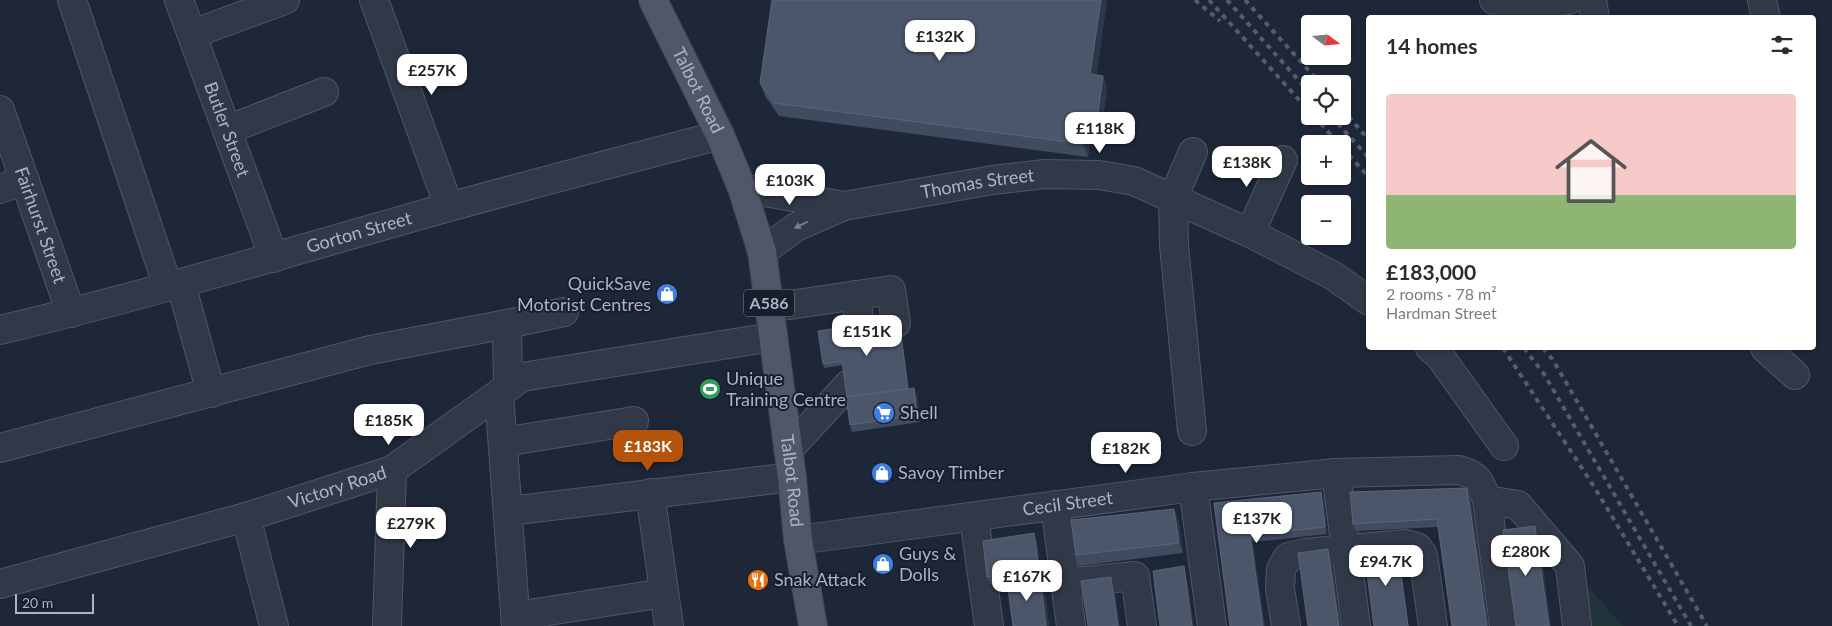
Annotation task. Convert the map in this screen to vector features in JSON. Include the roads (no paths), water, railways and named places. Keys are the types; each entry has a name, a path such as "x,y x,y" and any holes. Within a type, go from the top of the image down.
{"main road":[{"name":"Talbot Road","path":"653,0 720,135 742,188 762,252 792,477 798,540 813,626"}],"street":[{"path":"72,0 211,393"},
{"name":"Butler Street","path":"179,0 274,258"},
{"path":"192,34 285,0"},
{"path":"374,0 449,207"},
{"path":"1494,0 1523,4 1570,0"},
{"path":"1592,0 1594,15"},
{"path":"1762,0 1765,15"},
{"path":"227,130 324,92"},
{"name":"Fairhurst Street","path":"0,110 12,185 71,313"},
{"name":"Gorton Street","path":"0,330 71,313 274,258 449,207 720,135"},
{"path":"1192,431 1174,245 1173,198 1193,152"},
{"path":"1250,233 1283,160"},
{"name":"Thomas Street","path":"762,252 796,227 844,206 993,180 1045,174 1099,176 1134,181 1250,233 1332,274 1366,299"},
{"name":"Thomas Street","path":"742,188 844,206"},
{"path":"769,308 856,295 892,290 869,328 856,295"},
{"path":"0,448 370,350 564,312"},
{"path":"507,324 503,442 516,621 664,593"},
{"name":"Victory Road","path":"0,584 246,516 392,470 522,377 773,337"},
{"path":"1432,350 1439,356 1504,446"},
{"path":"1767,350 1795,375"},
{"path":"788,450 849,384"},
{"path":"503,442 634,421"},
{"path":"387,626 392,470"},
{"name":"Cecil Street","path":"798,540 1193,487 1336,473 1458,470 1472,474 1481,484 1487,500"},
{"path":"1336,473 1356,626"},
{"path":"509,511 792,477"},
{"path":"1193,487 1212,626"},
{"path":"650,493 669,626"},
{"path":"1504,626 1487,500 1518,505 1570,566 1577,626"},
{"path":"1055,505 1071,626"},
{"path":"246,516 274,626"},
{"path":"974,517 989,626"},
{"path":"1286,626 1280,588 1282,569 1288,557 1305,553 1346,551 1405,544 1417,547 1423,555 1433,626"},
{"path":"1065,582 1135,576 1142,626"}],"railway":[{"path":"1195,0 1220,21"},
{"path":"1209,0 1301,102"},
{"path":"1227,0 1301,83"},
{"path":"1245,0 1313,75"},
{"path":"1351,119 1366,137"},
{"path":"1322,125 1331,135"},
{"path":"1339,125 1366,155"},
{"path":"1351,158 1366,174"},
{"path":"1504,350 1593,485 1678,626"},
{"path":"1526,350 1544,374 1691,626"},
{"path":"1545,350 1553,360 1707,626"}],"place":[{"name":"QuickSave Motorist Centres","path":"667,294"},
{"name":"Unique Training Centre","path":"710,389"},
{"name":"Shell","path":"884,413"},
{"name":"Savoy Timber","path":"882,473"},
{"name":"Guys & Dolls","path":"883,564"},
{"name":"Snak Attack","path":"758,580"}]}
